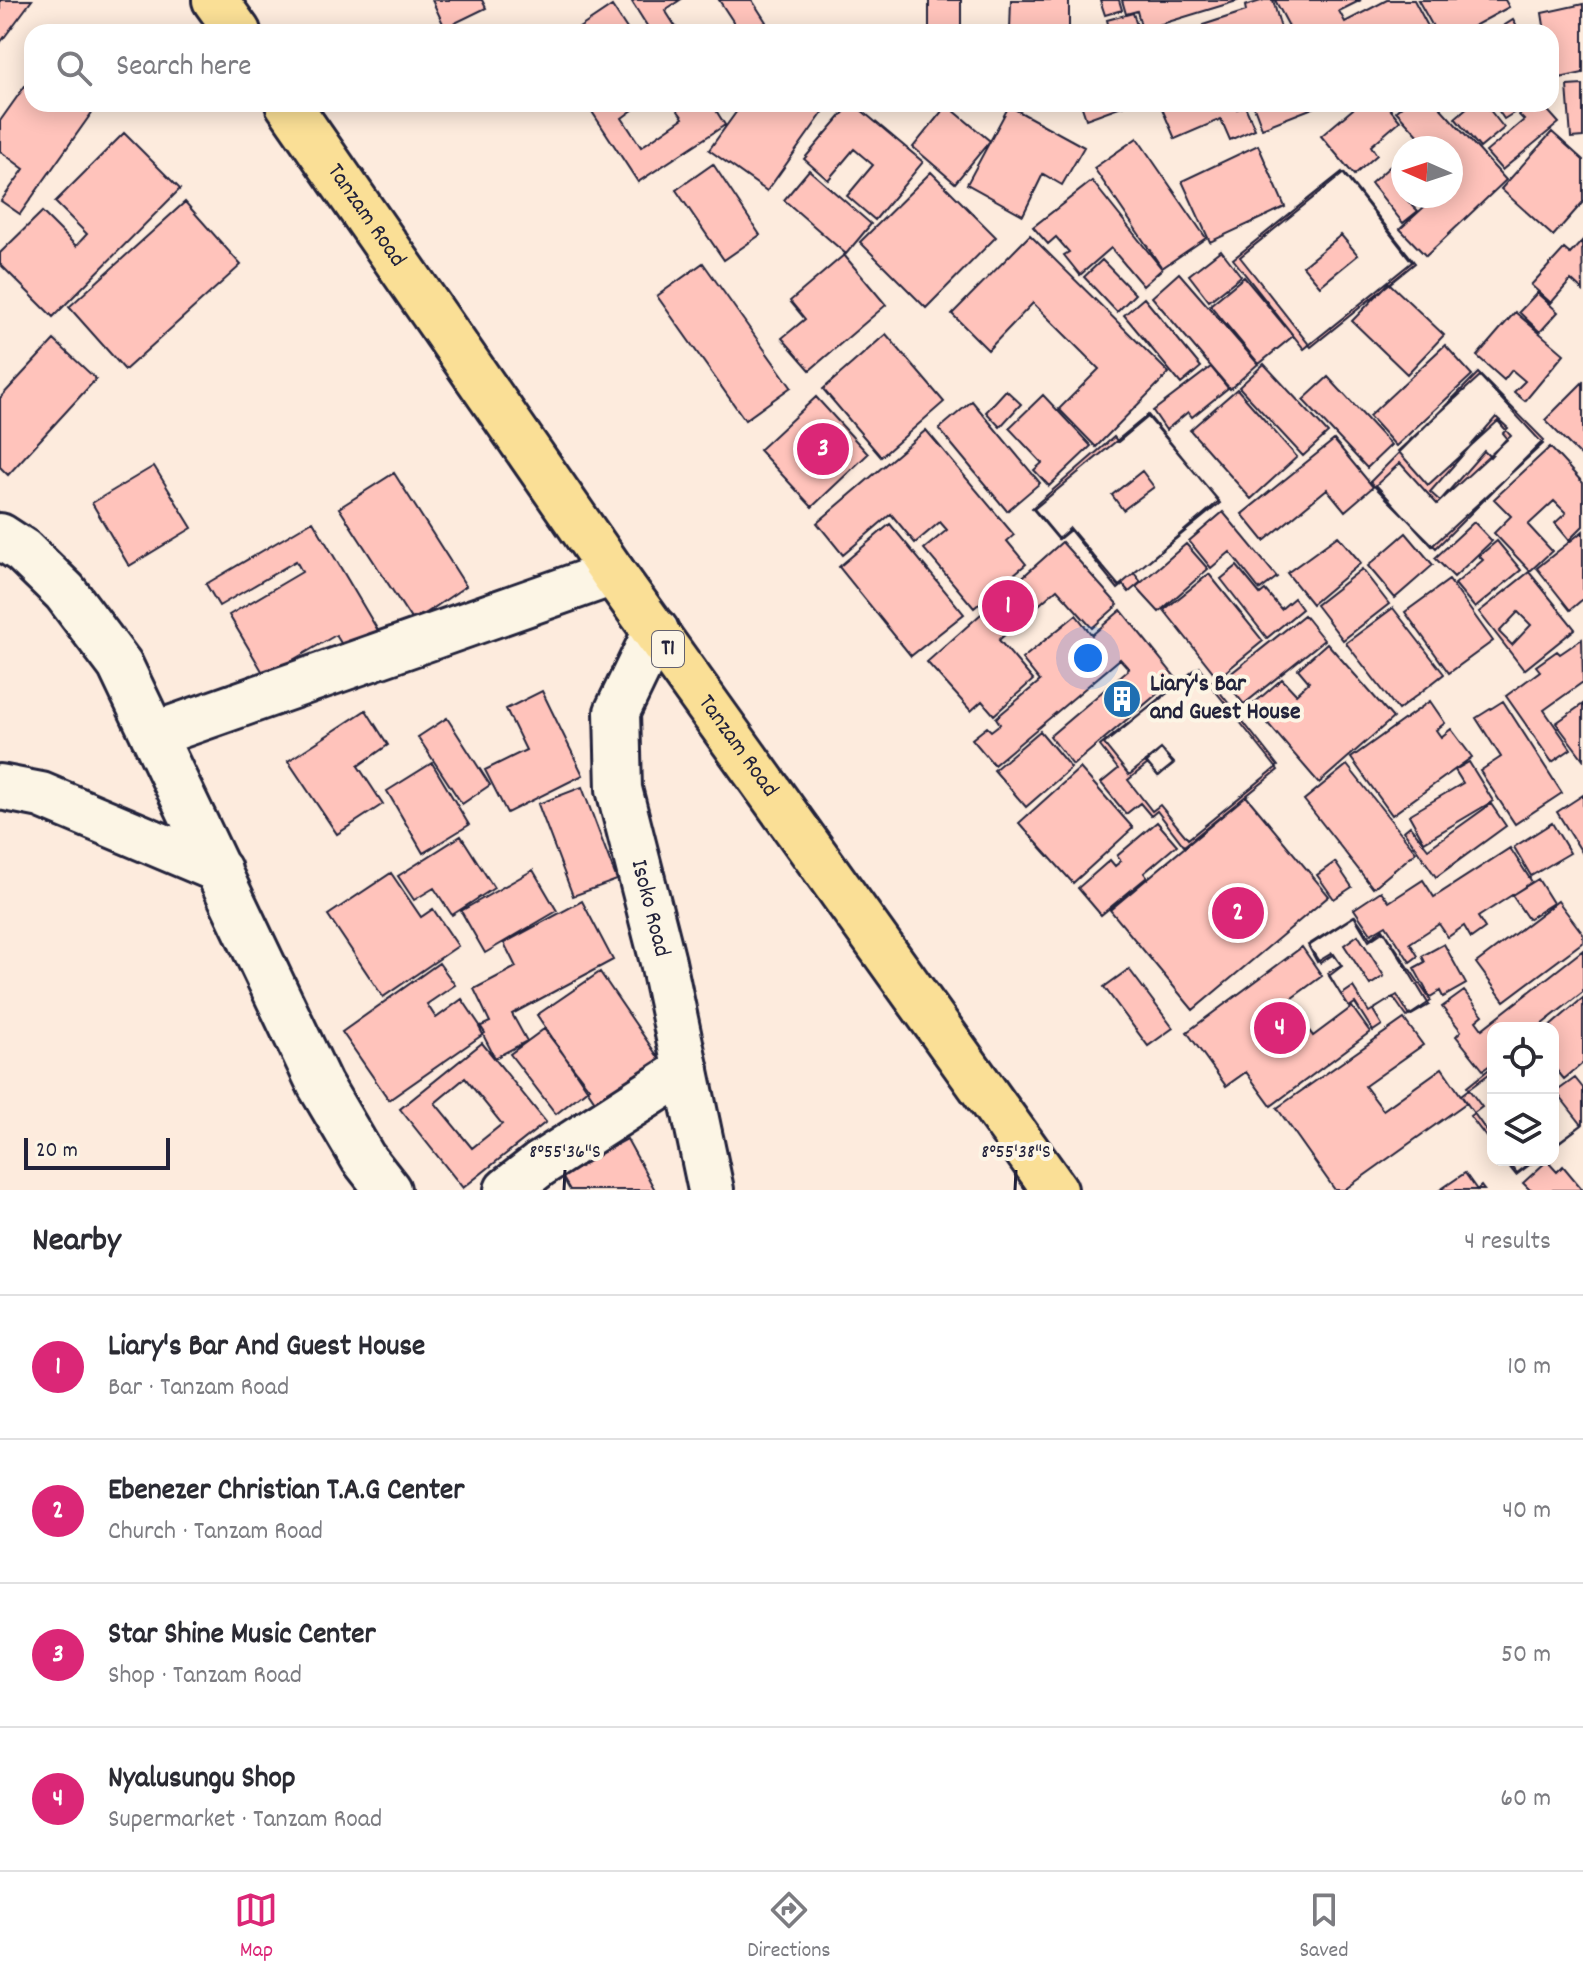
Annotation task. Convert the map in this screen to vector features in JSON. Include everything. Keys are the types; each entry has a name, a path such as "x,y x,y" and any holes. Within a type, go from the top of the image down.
{"highway":[{"path":"215,0 232,24"},
{"name":"Tanzam Road","path":"294,112 613,573 1055,1190"}],"street":[{"path":"0,536 23,551 65,592 120,665 320,1085 363,1158 388,1190"},
{"path":"153,735 613,573"},
{"name":"Isoko Road","path":"656,631 617,712 619,789 663,962 711,1190"},
{"path":"0,787 41,795 219,870"},
{"path":"507,1190 539,1165 686,1070"}],"building":[{"path":"0,0 32,0 0,43"},
{"path":"432,0 482,0 486,8 453,24 443,24"},
{"path":"680,0 665,10 674,24 646,24 632,2"},
{"path":"719,0 752,0 766,22 763,24 735,24"},
{"path":"929,0 961,0 961,24 929,24"},
{"path":"1011,0 1069,0 1069,24 1010,24"},
{"path":"1100,0 1119,0 1122,10 1105,15"},
{"path":"1122,0 1237,1 1162,24 1140,24 1137,11 1126,14"},
{"path":"1273,0 1280,24 1206,24 1246,11 1245,6"},
{"path":"1275,0 1361,0 1339,11 1345,22 1387,0 1414,0 1427,24 1288,24"},
{"path":"1418,0 1505,0 1509,7 1478,24 1432,24"},
{"path":"1583,4 1583,73 1559,78 1559,24 1544,24 1542,13"},
{"path":"612,6 624,24 585,24"},
{"path":"1133,13 1136,24 1108,24 1107,20"},
{"path":"1583,85 1583,137 1571,138 1567,86"},
{"path":"24,87 24,112 92,112 20,214 1,201 24,169 0,151 0,121"},
{"path":"592,112 630,112 622,118 641,147 683,118 679,112 717,112 725,125 638,182"},
{"path":"736,112 823,112 767,191 709,150"},
{"path":"844,112 864,112 923,162 875,220 847,196 873,165 854,149 828,180 804,159"},
{"path":"941,112 955,112 990,141 955,183 913,147"},
{"path":"1006,112 1020,112 1084,147 1062,185 1043,174 1023,215 967,184"},
{"path":"1084,112 1105,112 1086,119"},
{"path":"1163,112 1248,112 1255,129 1230,140 1221,119 1175,139"},
{"path":"1256,112 1303,112 1262,128"},
{"path":"1350,112 1393,112 1400,121 1371,146 1377,155 1354,175 1321,136"},
{"path":"1397,112 1444,112 1506,180 1426,256 1400,229 1423,208 1463,208 1463,136 1419,136"},
{"path":"1462,112 1491,112 1504,128 1480,148 1455,118"},
{"path":"1499,112 1515,112 1504,119"},
{"path":"1522,112 1549,112 1559,123 1502,170 1486,152 1524,120 1519,115"},
{"path":"1552,132 1583,160 1583,202 1553,236 1501,189"},
{"path":"124,133 180,189 53,317 0,264 0,253 42,212 76,246 87,234 55,202"},
{"path":"1137,138 1206,238 1162,268 1094,168"},
{"path":"1258,145 1285,207 1210,242 1182,181"},
{"path":"713,164 760,235 724,260 676,190"},
{"path":"1391,166 1391,208 1371,183"},
{"path":"809,170 871,224 846,254 784,200"},
{"path":"931,172 996,237 926,308 860,242"},
{"path":"1342,172 1412,262 1304,349 1233,259","holes":["1341,235 1358,255 1320,286 1303,266"]},
{"path":"1344,173 1415,263 1311,347 1240,257"},
{"path":"1092,181 1162,269 1143,286 1111,248 1080,275 1064,255 1069,252 1056,237 1048,244 1033,227"},
{"path":"185,202 241,265 125,370 69,307"},
{"path":"1391,208 1415,208 1418,211 1403,223"},
{"path":"1030,235 1169,373 1096,447 1059,409 1099,369 1033,303 988,350 952,314"},
{"path":"1582,241 1583,291 1571,280 1551,303 1531,285 1564,249 1570,254"},
{"path":"1221,250 1241,276 1209,301 1189,275"},
{"path":"844,255 886,305 810,370 782,338 805,319 790,301"},
{"path":"1102,260 1135,294 1117,312 1084,277"},
{"path":"703,263 791,387 745,420 657,296"},
{"path":"1179,273 1258,364 1230,389 1152,297"},
{"path":"1244,277 1293,336 1259,364 1210,305"},
{"path":"1389,283 1444,335 1407,374 1352,321"},
{"path":"1537,293 1558,312 1540,332 1519,312"},
{"path":"1144,298 1201,367 1181,384 1124,315"},
{"path":"1515,312 1564,354 1525,401 1514,392 1525,381 1512,370 1504,380 1477,356"},
{"path":"886,334 944,402 881,457 823,389"},
{"path":"54,340 96,379 8,475 0,467 0,398"},
{"path":"1445,345 1472,375 1396,446 1369,416"},
{"path":"1264,364 1328,433 1303,456 1239,387"},
{"path":"1211,367 1228,388 1192,417 1188,412 1166,430 1153,411"},
{"path":"1478,373 1544,440 1436,548 1370,482","holes":["1496,417 1508,428 1503,433 1507,438 1490,457 1484,451 1440,501 1430,492"]},
{"path":"1480,376 1543,444 1432,546 1376,485 1400,463 1437,504 1511,436 1498,421 1428,485 1398,451"},
{"path":"1328,377 1391,445 1367,468 1303,400"},
{"path":"1583,382 1583,458 1545,420"},
{"path":"1237,389 1297,457 1251,499 1190,430"},
{"path":"1006,390 1021,404 1000,427 986,412"},
{"path":"1043,395 1091,446 1049,486 1034,470 1042,463 1009,428"},
{"path":"816,397 868,454 812,507 759,450"},
{"path":"972,401 1040,483 1007,511 939,429"},
{"path":"1148,415 1220,503 1134,573 1141,582 1129,592 1123,585 1118,589 1070,530 1059,539 1034,509","holes":["1142,471 1154,487 1123,510 1112,495"]},
{"path":"1148,417 1219,501 1119,586 1070,528 1058,539 1032,508 1114,437 1118,442"},
{"path":"926,430 1014,535 1007,541 1026,564 974,608 924,549 947,530 940,522 915,543 891,514 843,555 817,523"},
{"path":"1334,440 1373,487 1345,511 1327,489 1264,541 1242,514"},
{"path":"1550,447 1583,483 1583,526 1569,540 1555,523 1566,513 1554,501 1528,525 1552,551 1530,571 1494,533 1511,516 1494,499"},
{"path":"154,466 192,528 129,566 92,503"},
{"path":"394,473 466,586 413,622 339,508"},
{"path":"1223,512 1277,577 1260,590 1230,552 1211,568 1189,541"},
{"path":"313,521 380,634 347,653 336,635 265,676 229,615 302,572 296,561 219,606 206,584"},
{"path":"1474,522 1492,541 1454,577 1435,558"},
{"path":"890,524 964,614 911,656 839,567"},
{"path":"1583,531 1583,599 1570,610 1537,568"},
{"path":"1406,533 1433,565 1395,598 1368,566"},
{"path":"1338,536 1361,563 1312,604 1287,573"},
{"path":"1497,541 1521,570 1475,608 1455,584 1483,560 1479,556"},
{"path":"1062,542 1118,605 1092,628 1057,589 999,640 1033,680 994,715 982,701 971,711 927,662"},
{"path":"1186,544 1208,569 1159,612 1136,587"},
{"path":"1237,566 1260,594 1265,590 1281,609 1294,598 1302,609 1267,638 1221,579"},
{"path":"1362,569 1389,604 1343,640 1316,605"},
{"path":"1529,572 1575,629 1524,670 1479,612","holes":["1518,612 1531,625 1512,645 1499,632"]},
{"path":"1209,574 1263,641 1218,678 1164,610"},
{"path":"1449,580 1493,641 1449,673 1405,612"},
{"path":"1393,608 1444,674 1398,710 1346,643"},
{"name":"Liary's Bar and Guest House","path":"1121,610 1176,678 1073,765 1050,736 1129,669 1120,659 994,765 972,739 987,727 991,731 1000,724 996,718 1040,681 1022,659 1076,615 1092,635"},
{"path":"1304,615 1324,640 1244,704 1224,679"},
{"path":"1582,639 1583,682 1544,710 1571,749 1552,762 1506,696 1540,671 1536,666"},
{"path":"1327,643 1393,718 1319,783 1252,705 1282,679 1296,694 1309,682 1298,669"},
{"path":"1200,667 1278,766 1188,839 1160,805 1152,811 1128,780 1148,764 1158,776 1173,764 1161,749 1129,775 1104,744"},
{"path":"1197,668 1278,770 1184,846 1157,811 1151,816 1140,803 1126,814 1101,783 1118,769 1100,746","holes":["1161,749 1174,763 1159,776 1146,763"]},
{"path":"542,691 583,775 507,813 485,770 526,750 506,709"},
{"path":"1430,701 1445,723 1436,730 1441,737 1451,729 1472,757 1392,815 1351,758"},
{"path":"1503,701 1562,793 1515,824 1480,771 1501,757 1476,718"},
{"path":"1583,704 1583,759 1556,723"},
{"path":"366,710 388,745 358,766 383,804 337,834 288,761"},
{"path":"447,718 490,785 462,804 418,737"},
{"path":"1040,731 1071,768 1026,807 994,770"},
{"path":"1469,762 1493,801 1424,842 1409,815 1463,783 1455,770"},
{"path":"432,763 469,825 423,853 387,791"},
{"path":"1347,765 1416,852 1373,888 1304,800"},
{"path":"1080,768 1133,828 1073,883 1019,823"},
{"path":"582,787 617,880 573,896 538,804"},
{"path":"1583,795 1583,854 1557,812"},
{"path":"1246,796 1329,896 1193,1010 1110,910"},
{"path":"1491,804 1506,826 1436,877 1404,831 1410,826 1428,849"},
{"path":"1157,822 1177,845 1144,873 1147,877 1101,915 1078,888 1110,860 1115,866 1121,861 1117,856"},
{"path":"1552,823 1570,853 1531,876 1514,847"},
{"path":"461,836 494,888 452,915 434,888 414,900 398,876"},
{"path":"1510,848 1532,882 1478,917 1485,928 1471,938 1464,926 1448,937 1439,924 1410,943 1418,956 1410,962 1386,925 1371,934 1354,909 1381,891 1389,902 1423,880 1434,897"},
{"path":"1335,862 1352,887 1334,899 1317,875"},
{"path":"533,870 557,911 485,953 461,911"},
{"path":"391,873 421,917 433,909 458,946 383,997 328,915"},
{"path":"1538,879 1553,903 1528,919 1512,895"},
{"path":"582,901 613,960 512,1014 527,1041 495,1058 479,1027 490,1022 474,989 516,967 504,943"},
{"path":"1558,901 1583,934 1583,942 1504,1001 1476,963"},
{"path":"1354,916 1369,941 1384,931 1429,1005 1410,1016 1397,995 1369,1012 1353,987 1341,995 1328,973 1341,965 1332,953 1317,962 1308,945","holes":["1358,935 1384,976 1370,985 1344,945"]},
{"path":"1355,916 1370,938 1383,929 1431,1001 1407,1017 1393,997 1373,1010 1382,1025 1373,1031 1355,1003 1349,1007 1329,976 1342,966 1334,954 1320,963 1309,946"},
{"path":"1444,944 1466,984 1443,997 1440,991 1430,997 1414,968 1425,962 1422,956"},
{"path":"1302,947 1322,976 1288,1001 1313,1036 1352,1007 1370,1032 1271,1106 1246,1072 1226,1086 1187,1032"},
{"path":"1583,950 1583,992 1545,1022 1491,1022"},
{"path":"439,963 455,985 427,1004 436,1018 462,999 485,1033 389,1100 342,1032"},
{"path":"1129,969 1173,1028 1148,1046 1104,987"},
{"path":"600,972 660,1060 597,1104 537,1015"},
{"path":"1464,991 1483,1015 1476,1021 1482,1029 1487,1025 1487,1067 1483,1070 1456,1036 1461,1031 1442,1007"},
{"path":"1583,998 1583,1063 1564,1079 1559,1073 1559,1022 1555,1022"},
{"path":"1404,1019 1423,1045 1365,1086 1383,1110 1442,1068 1466,1103 1344,1190 1335,1190 1277,1108"},
{"path":"544,1029 589,1088 556,1114 510,1054"},
{"path":"482,1043 546,1122 463,1188 400,1109","holes":["465,1078 502,1124 472,1148 435,1103"]},
{"path":"1487,1071 1487,1138 1470,1116 1482,1107 1467,1087"},
{"path":"1487,1076 1487,1132 1461,1095"},
{"path":"1575,1078 1583,1088 1583,1124 1559,1142 1559,1094 1559,1090"},
{"path":"1559,1096 1582,1125 1559,1142"},
{"path":"627,1139 655,1190 570,1190 561,1175"},
{"path":"1509,1166 1528,1166 1516,1175"},
{"path":"1512,1166 1526,1166 1517,1173"},
{"path":"1542,1166 1552,1166 1557,1172 1563,1166 1583,1190 1530,1190 1523,1183"},
{"path":"1465,1173 1477,1190 1440,1190"}],"place":[{"name":"Star Shine Music Center","path":"823,449"},
{"name":"Liary's Bar And Guest House","path":"1008,606"},
{"name":"Liary's Bar and Guest House","path":"1122,699"},
{"name":"Ebenezer Christian T.A.G Center","path":"1238,913"},
{"name":"Nyalusungu Shop","path":"1280,1028"}]}
